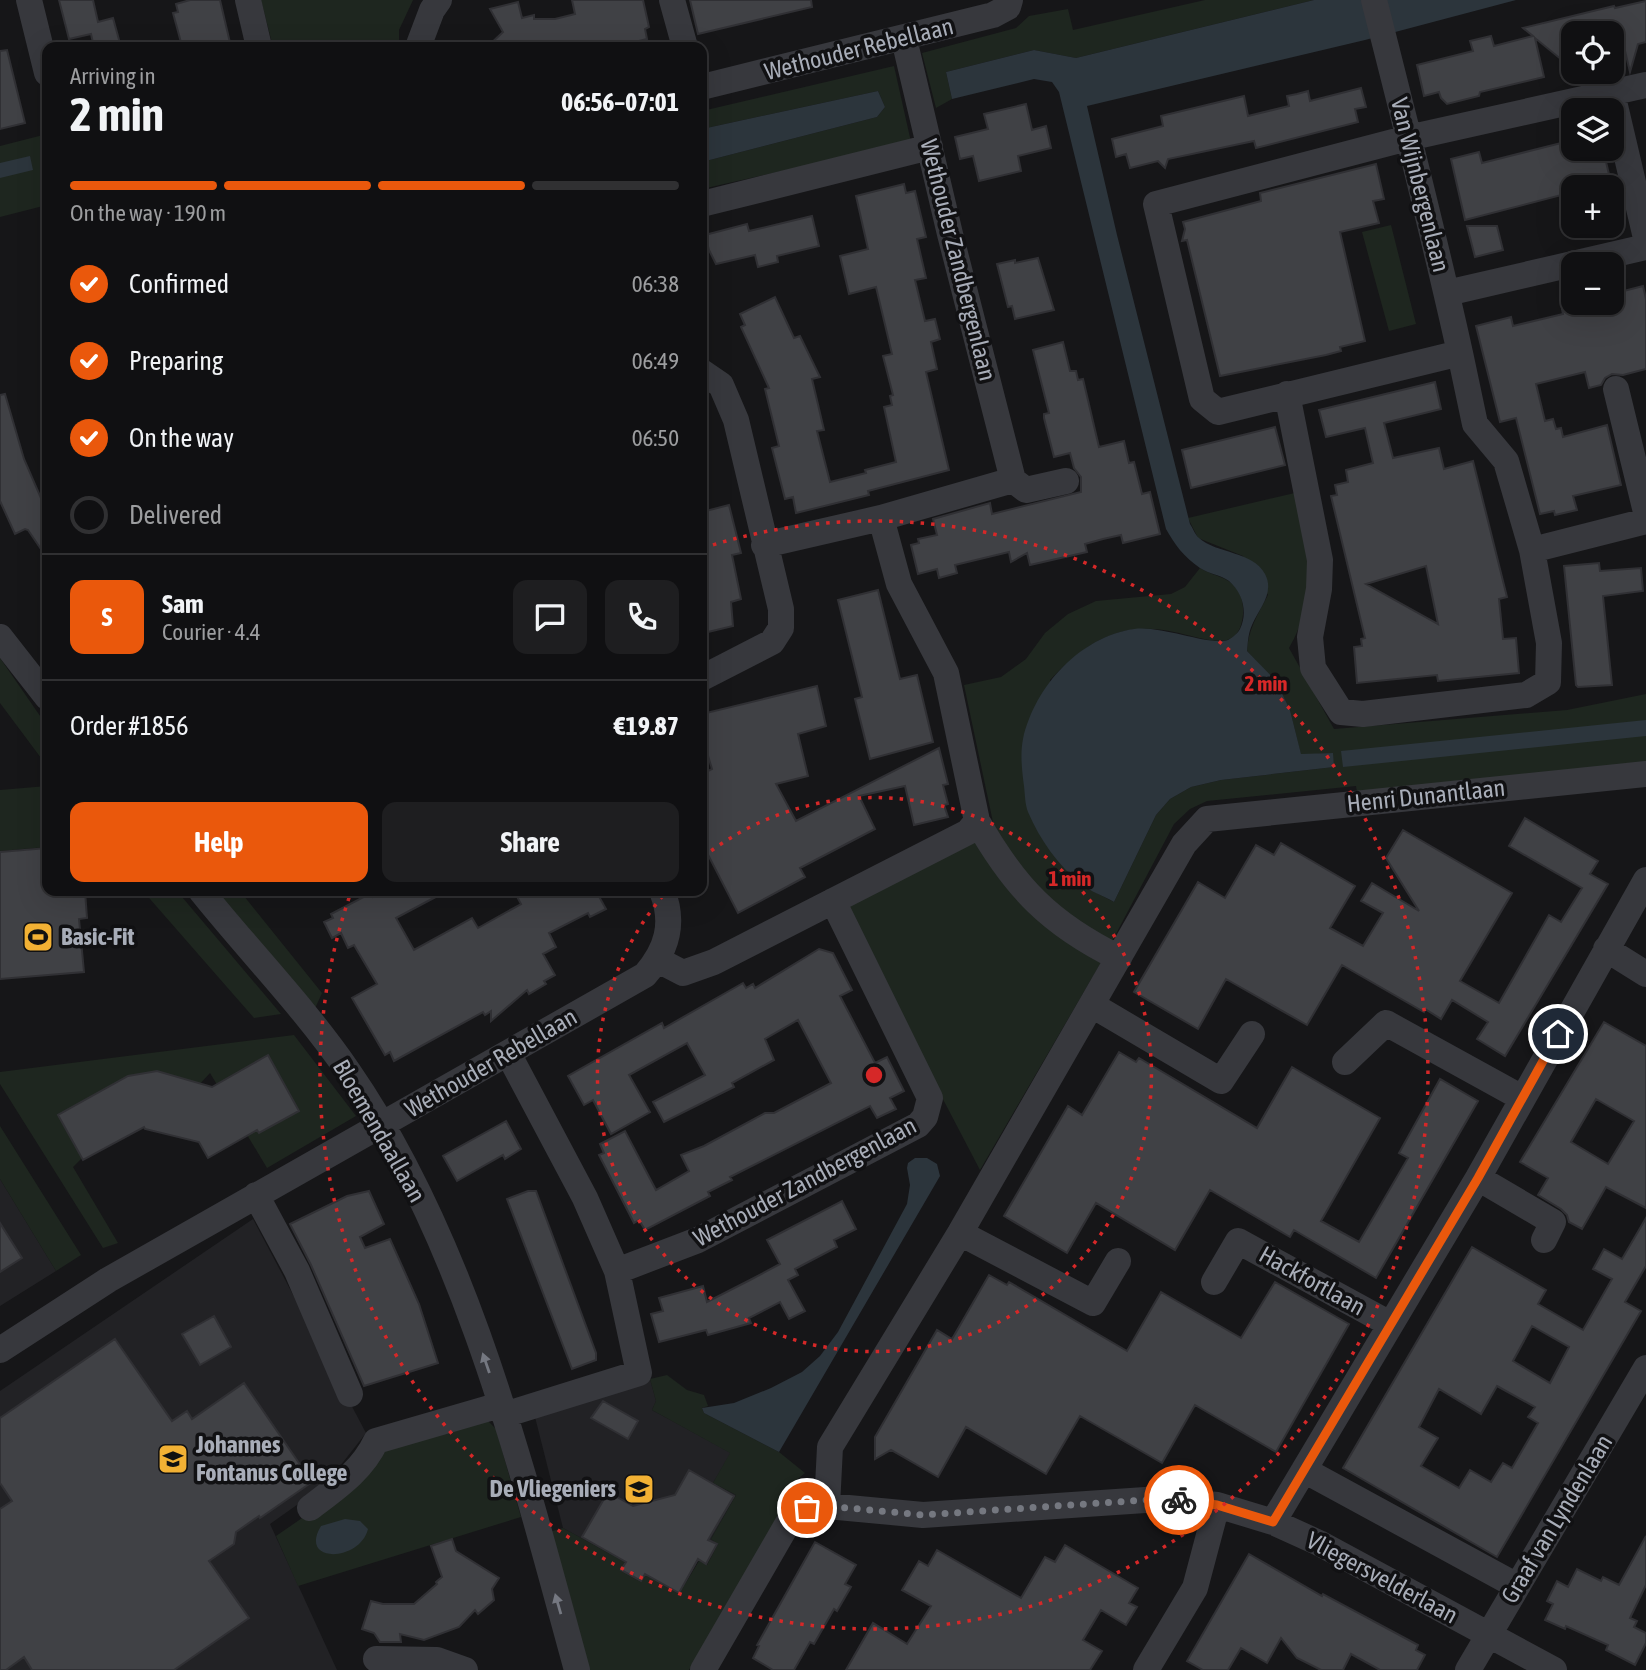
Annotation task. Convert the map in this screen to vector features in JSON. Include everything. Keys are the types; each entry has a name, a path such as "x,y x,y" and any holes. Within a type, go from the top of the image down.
{"street":[{"path":"29,0 42,53"},
{"path":"248,0 258,42"},
{"path":"420,42 432,10 439,0"},
{"path":"673,0 684,42"},
{"name":"Wethouder Rebellaan","path":"707,86 993,15 1008,6 1010,0"},
{"name":"Van Wijnbergenlaan","path":"1374,0 1447,293 1646,247"},
{"name":"Wethouder Zandbergenlaan","path":"904,39 1013,480"},
{"path":"1460,353 1218,412 1202,399 1156,204 1408,138 1646,85"},
{"path":"1612,93 1646,238"},
{"path":"707,203 930,147"},
{"path":"1287,394 1320,561 1319,589 1310,637 1313,668 1341,712 1363,714 1525,695 1548,682 1549,643 1532,550 1506,461 1475,424 1447,293"},
{"path":"707,375 721,385 736,420 781,609 780,628 772,642 707,675"},
{"path":"1616,389 1646,512"},
{"path":"764,545 881,518 1013,480 1026,490 1066,481"},
{"path":"703,1670 792,1516 807,1508 827,1506 830,1447 960,1233 1119,958 1085,942 1035,903 1005,866 977,821 946,673 899,584 881,518"},
{"path":"1532,550 1646,521"},
{"path":"0,637 42,691"},
{"name":"Henri Dunantlaan","path":"1119,958 1184,844 1207,819 1646,774"},
{"path":"663,896 670,919 666,944 658,960 683,973 714,962 968,832 977,821"},
{"name":"Hackfortlaan","path":"1273,1522 1478,1178 1646,880"},
{"name":"Bloemendaallaan","path":"205,896 347,1070 416,1189 449,1257 502,1410 574,1669"},
{"name":"Wethouder Zandbergenlaan","path":"617,1271 698,1240 918,1125 925,1117 930,1098 833,901"},
{"path":"1606,949 1646,974"},
{"name":"Wethouder Rebellaan","path":"0,1350 108,1280 645,975 658,960"},
{"path":"1092,1005 1221,1081 1252,1034"},
{"path":"1345,1062 1386,1023 1521,1098"},
{"path":"310,1508 357,1471 369,1456 376,1441 639,1373 617,1271 585,1198 508,1053"},
{"path":"1478,1178 1553,1222 1544,1240"},
{"path":"256,1195 297,1271 351,1394"},
{"path":"960,1233 1093,1303 1118,1261"},
{"name":"Hackfortlaan","path":"1214,1282 1238,1241 1390,1324"},
{"name":"Graaf van Lyndenlaan","path":"1468,1670 1646,1368"},
{"path":"1304,1470 1517,1586"},
{"name":"Vliegersvelderlaan","path":"827,1506 923,1515 1160,1499 1217,1505 1273,1522 1327,1547 1554,1670"},
{"path":"1146,1670 1195,1588 1217,1505"},
{"path":"376,1659 437,1660 464,1670"}],"shaded area":[{"path":"261,0 413,0 399,30 399,42 272,42"},
{"path":"1205,0 1314,0 1076,58 1034,50 946,72 952,99 936,108 922,53 1016,28 1029,16 1068,9 1073,30"},
{"path":"1314,0 1516,0 1365,40 1087,106 1190,524 1198,537 1207,543 1252,561 1265,574 1268,581 1267,594 1251,628 1247,651 1276,681 1290,710 1301,754 1333,753 1334,767 1221,780 1191,787 1170,799 1156,815 1114,902 1081,884 1065,869 1044,842 1028,812 1022,751 1029,719 1049,683 1078,653 1096,642 1134,629 1157,630 1209,640 1228,640 1240,629 1244,616 1243,604 1238,591 1229,581 1194,564 1180,550 1166,529 1059,92 1052,82 1034,79 952,99 946,72 1034,50 1076,58"},
{"path":"894,66 911,142 707,188 707,161 877,117 885,107 878,91 707,128 707,110"},
{"path":"878,91 885,107 877,117 707,161 707,128"},
{"path":"42,135 42,206 0,217 0,146"},
{"path":"30,156 33,170 0,178 0,163"},
{"path":"1391,225 1416,324 1389,331 1362,232"},
{"path":"1299,492 1308,552 1308,590 1299,628 1289,648 1334,729 1567,710 1646,694 1646,763 1357,792 1356,786 1207,801 1190,809 1174,824 1099,966 980,1170 843,908 994,827 964,685 1001,677 1026,659 1045,633 1068,614 1096,601 1171,594 1185,587 1200,568 1231,583 1242,599 1242,619 1234,636 1227,640 1214,640 1154,629 1120,632 1091,645 1050,680 1083,886 1114,902 1156,815 1170,799 1191,787 1221,780 1334,767 1332,753 1301,755 1290,710 1276,682 1247,651 1251,629 1268,595 1243,556 1198,538 1188,518"},
{"path":"0,658 42,719 42,759 0,703"},
{"path":"1646,720 1646,736 1343,767 1341,751"},
{"path":"42,786 42,847 0,851 0,790"},
{"path":"147,896 181,896 281,1014 254,1018"},
{"path":"214,896 244,896 322,993 312,1015"},
{"path":"294,1035 356,1116 267,1168 210,1073 197,1087 85,1155 73,1167 118,1243 103,1248 0,1084 0,1072"},
{"path":"0,1126 81,1255 56,1271 0,1179"},
{"path":"915,1158 927,1158 937,1164 940,1176 779,1452 704,1413 702,1408 734,1403 771,1388 802,1372 820,1356 838,1332 907,1204 910,1185 907,1168 908,1163"},
{"path":"0,1179 56,1271 0,1306"},
{"name":"Johannes Fontanus College","path":"253,1219 366,1433 325,1485 270,1524 337,1670 0,1670 0,1391"},
{"path":"667,1375 687,1390 704,1395 708,1406 702,1408 704,1413 779,1452 805,1473 793,1483 779,1514 689,1670 586,1670 549,1532 563,1528 625,1562 621,1571 641,1582 646,1575 679,1594 699,1561 707,1565 718,1544 711,1539 736,1495 713,1483 730,1453 652,1410 656,1401 650,1379"},
{"name":"De Vliegeniers","path":"650,1379 656,1401 652,1410 731,1453 713,1483 736,1495 711,1539 718,1543 706,1565 698,1561 679,1594 646,1575 641,1582 620,1571 624,1562 563,1528 534,1413"},
{"path":"486,1419 496,1429 521,1517 298,1586 276,1536 366,1474 387,1449"},
{"path":"345,1519 360,1521 368,1529 363,1540 344,1553 324,1552 318,1547 316,1538 321,1526"}],"building":[{"path":"59,0 93,0 98,22 113,18 120,42 93,42 91,34 69,39"},
{"path":"190,0 220,0 230,42 181,42 173,13 178,12 176,4"},
{"path":"572,0 643,0 649,27 645,29 647,39 635,42 492,42 503,32 490,9 518,2 522,18 534,15 534,19 555,19 575,14"},
{"path":"690,0 811,0 812,7 698,34"},
{"path":"1646,1 1646,42 1638,44 1630,72 1624,47 1624,21 1561,21 1561,59 1535,38 1544,77 1480,92 1479,96 1447,104 1439,92 1424,96 1417,65 1473,51 1470,41 1491,36 1494,46 1533,36 1523,28 1614,6 1615,8"},
{"path":"7,50 25,123 0,129 0,51"},
{"path":"1361,88 1366,107 1355,109 1358,122 1256,148 1254,141 1168,159 1165,168 1158,161 1130,168 1126,154 1116,157 1112,139 1163,126 1161,116 1244,96 1248,116 1289,106 1287,96 1308,91 1310,101"},
{"path":"1026,104 1032,130 1046,126 1051,148 1018,156 1021,171 979,181 973,156 960,159 955,137 988,129 984,114"},
{"path":"1561,143 1561,161 1606,161 1609,175 1561,175 1561,195 1465,220 1451,159 1479,152 1482,163"},
{"path":"1376,164 1384,199 1373,201 1379,223 1340,232 1365,341 1340,347 1341,351 1326,355 1220,376 1187,240 1182,241 1185,229 1183,222 1261,201 1260,193"},
{"path":"904,184 906,193 915,191 926,237 917,239 926,278 915,280 925,321 935,319 940,339 931,342 937,369 926,372 949,470 868,491 869,495 796,513 793,497 785,499 772,448 779,446 765,389 769,388 741,327 745,325 740,314 775,297 794,338 800,336 820,377 812,379 824,430 817,431 830,482 896,462 884,407 892,405 890,396 893,395 883,356 892,354 876,287 849,294 840,256 868,249 856,196"},
{"path":"812,216 819,246 777,256 778,262 758,267 755,255 716,264 709,250 707,234 747,224 749,231"},
{"path":"1467,226 1497,226 1503,250 1475,257"},
{"path":"1038,258 1054,310 1015,319 1012,306 1008,307 997,264"},
{"path":"1643,286 1646,299 1646,369 1623,375 1612,374 1605,378 1601,385 1589,388 1585,372 1536,384 1545,421 1553,419 1556,429 1561,428 1563,437 1607,425 1621,485 1573,496 1577,510 1555,515 1554,511 1540,514 1516,418 1500,422 1476,326 1511,317 1513,326 1561,314 1624,315 1624,291"},
{"path":"1063,342 1070,371 1076,371 1078,380 1083,379 1099,447 1124,441 1129,463 1134,462 1142,494 1150,492 1160,534 1123,543 1121,535 1103,539 1085,544 1087,552 1030,565 1027,553 1011,562 1009,552 955,565 957,573 939,578 937,569 918,574 911,545 919,543 918,539 937,535 933,519 990,503 992,514 1081,492 1081,477 1074,468 1070,453 1054,457 1044,418 1044,414 1049,413 1033,350"},
{"path":"1435,382 1441,409 1384,423 1393,458 1439,448 1444,469 1473,461 1507,597 1499,599 1503,639 1516,638 1519,673 1438,681 1437,675 1357,683 1354,647 1362,646 1361,639 1365,638 1331,496 1337,495 1335,485 1348,482 1346,470 1373,463 1365,428 1326,437 1319,410","holes":["1426,566 1438,624 1366,584"]},
{"path":"5,394 24,459 42,500 42,551 28,530 15,534 0,501 0,395"},
{"path":"1275,427 1285,465 1191,488 1182,450"},
{"path":"729,505 741,553 732,555 741,599 731,602 733,626 708,632 707,627 707,511"},
{"path":"1599,563 1600,571 1641,568 1643,591 1603,596 1612,685 1578,687 1564,566"},
{"path":"878,590 900,679 917,675 933,742 870,759 855,699 862,697 838,600"},
{"path":"817,686 826,726 798,734 808,776 776,784 796,821 939,748 948,784 943,785 948,817 914,825 905,786 859,796 875,829 800,868 805,877 738,913 707,853 707,772 712,769 707,752 707,713"},
{"path":"1525,818 1598,861 1590,874 1608,884 1505,1056 1477,1039 1488,1022 1452,1000 1441,1019 1342,965 1307,1025 1226,979 1198,1029 1134,992 1198,882 1225,898 1256,845 1274,855 1281,843 1355,886 1330,928 1363,946 1383,913 1361,901 1372,883 1419,911 1386,858 1403,830 1512,893 1460,981 1499,1003 1549,915 1561,922 1582,888 1509,846"},
{"path":"42,848 42,896 85,896 87,918 79,919 84,972 0,979 0,852"},
{"path":"365,896 438,896 396,918 414,950 472,918 478,928 521,904 517,896 599,896 606,909 590,917 588,913 549,933 556,947 543,954 555,975 544,981 546,984 529,994 527,990 491,1021 491,1011 485,1015 483,1012 394,1061 390,1052 385,1055 352,998 377,984 354,945 348,948 341,933 332,938 324,922 333,918 331,914"},
{"path":"819,949 833,953 852,990 840,996 875,1063 887,1057 904,1091 890,1098 896,1109 877,1118 870,1106 730,1177 732,1180 708,1192 710,1196 645,1230 639,1220 634,1223 599,1155 604,1153 600,1144 625,1131 656,1190 689,1171 681,1155 704,1146 765,1113 774,1113 831,1083 798,1020 765,1039 774,1060 732,1083 734,1087 664,1122 653,1102 705,1075 687,1043 629,1075 650,1112 611,1134 593,1100 584,1105 568,1076 662,1023 664,1028 743,983 746,988 753,984 755,988"},
{"path":"1604,1022 1646,1046 1646,1208 1606,1187 1582,1229 1569,1222 1561,1209 1538,1195 1548,1178 1520,1162","holes":["1596,1099 1634,1121 1608,1164 1571,1142"]},
{"path":"1119,1052 1136,1062 1139,1058 1257,1128 1292,1067 1380,1118 1321,1221 1359,1242 1408,1158 1399,1153 1440,1079 1478,1101 1376,1278 1294,1230 1290,1237 1210,1190 1175,1250 1096,1203 1067,1253 1004,1216 1068,1106 1082,1115"},
{"path":"268,1055 299,1111 259,1133 257,1130 208,1158 199,1142 144,1127 83,1160 58,1115 128,1076 157,1071 212,1087"},
{"path":"506,1121 521,1149 505,1159 503,1155 457,1181 443,1156"},
{"path":"369,1191 384,1224 360,1237 365,1248 390,1239 419,1304 438,1363 364,1386 290,1224 347,1196"},
{"path":"528,1191 536,1191 596,1353 596,1360 572,1369 507,1199"},
{"path":"842,1201 856,1229 834,1240 837,1247 795,1269 798,1275 788,1280 805,1311 789,1319 780,1302 749,1318 751,1323 708,1335 706,1330 659,1342 651,1314 663,1311 659,1298 703,1286 707,1302 750,1280 780,1264 767,1240"},
{"path":"1646,1218 1646,1266 1625,1302 1641,1311 1497,1557 1343,1468 1472,1247 1546,1290 1538,1304 1583,1330 1612,1279 1593,1269 1604,1249 1622,1259","holes":["1532,1326 1569,1347 1550,1383 1513,1361","1497,1386 1535,1407 1528,1417 1538,1423 1512,1468 1503,1463 1491,1482 1470,1470 1459,1488 1421,1466 1438,1438 1419,1427 1439,1389 1481,1414"]},
{"path":"0,1223 22,1258 0,1272"},
{"path":"989,1275 1007,1285 1009,1282 1127,1351 1161,1292 1241,1338 1275,1282 1349,1324 1276,1452 1195,1405 1162,1463 1080,1416 1046,1474 966,1427 938,1477 891,1450 875,1459 875,1437 937,1330 952,1339"},
{"path":"214,1316 231,1347 200,1365 182,1334"},
{"path":"115,1339 172,1421 187,1411 192,1419 244,1383 312,1482 236,1532 234,1544 209,1561 249,1618 174,1670 32,1670 24,1657 6,1670 0,1670 0,1509 12,1501 0,1483 0,1418"},
{"path":"603,1401 638,1421 628,1439 591,1418"},
{"path":"689,1470 734,1496 708,1540 717,1544 706,1564 698,1559 679,1593 645,1574 641,1581 621,1570 626,1562 582,1537 608,1492 633,1506 675,1495"},
{"path":"1646,1536 1646,1585 1630,1618 1637,1621 1634,1627 1646,1633 1646,1643 1635,1665 1606,1650 1608,1645 1566,1626 1565,1629 1545,1620 1553,1604 1547,1601 1557,1581 1568,1587 1577,1569 1601,1581 1603,1577 1619,1585"},
{"path":"452,1539 456,1551 499,1578 492,1589 494,1600 478,1614 475,1610 459,1627 424,1640 400,1634 401,1642 380,1642 374,1633 362,1629 371,1601 383,1604 414,1604 437,1584 442,1577 431,1546"},
{"path":"815,1542 856,1565 845,1584 851,1587 837,1611 834,1609 814,1644 810,1642 794,1670 773,1670 753,1658 759,1646 757,1645"},
{"path":"1065,1545 1138,1588 1129,1603 1137,1607 1126,1625 1101,1610 1083,1640 1102,1651 1090,1670 846,1670 873,1623 907,1644 931,1606 902,1590 919,1561 928,1566 937,1550 1021,1598 1045,1557 1055,1562"},
{"path":"1249,1554 1322,1596 1323,1594 1418,1645 1416,1650 1425,1655 1417,1670 1380,1670 1351,1654 1343,1670 1321,1670 1297,1658 1281,1638 1267,1663 1241,1648 1228,1670 1203,1670 1187,1661"}],"way so far":[{"path":"807,1508 827,1506 923,1515 1160,1499 1179,1500"}],"place":[{"name":"Basic-Fit","path":"38,937"},
{"name":"Johannes Fontanus College","path":"173,1459"},
{"name":"De Vliegeniers","path":"639,1489"}],"route":[{"path":"1179,1500 1217,1505 1273,1522 1478,1178 1558,1034"}]}
